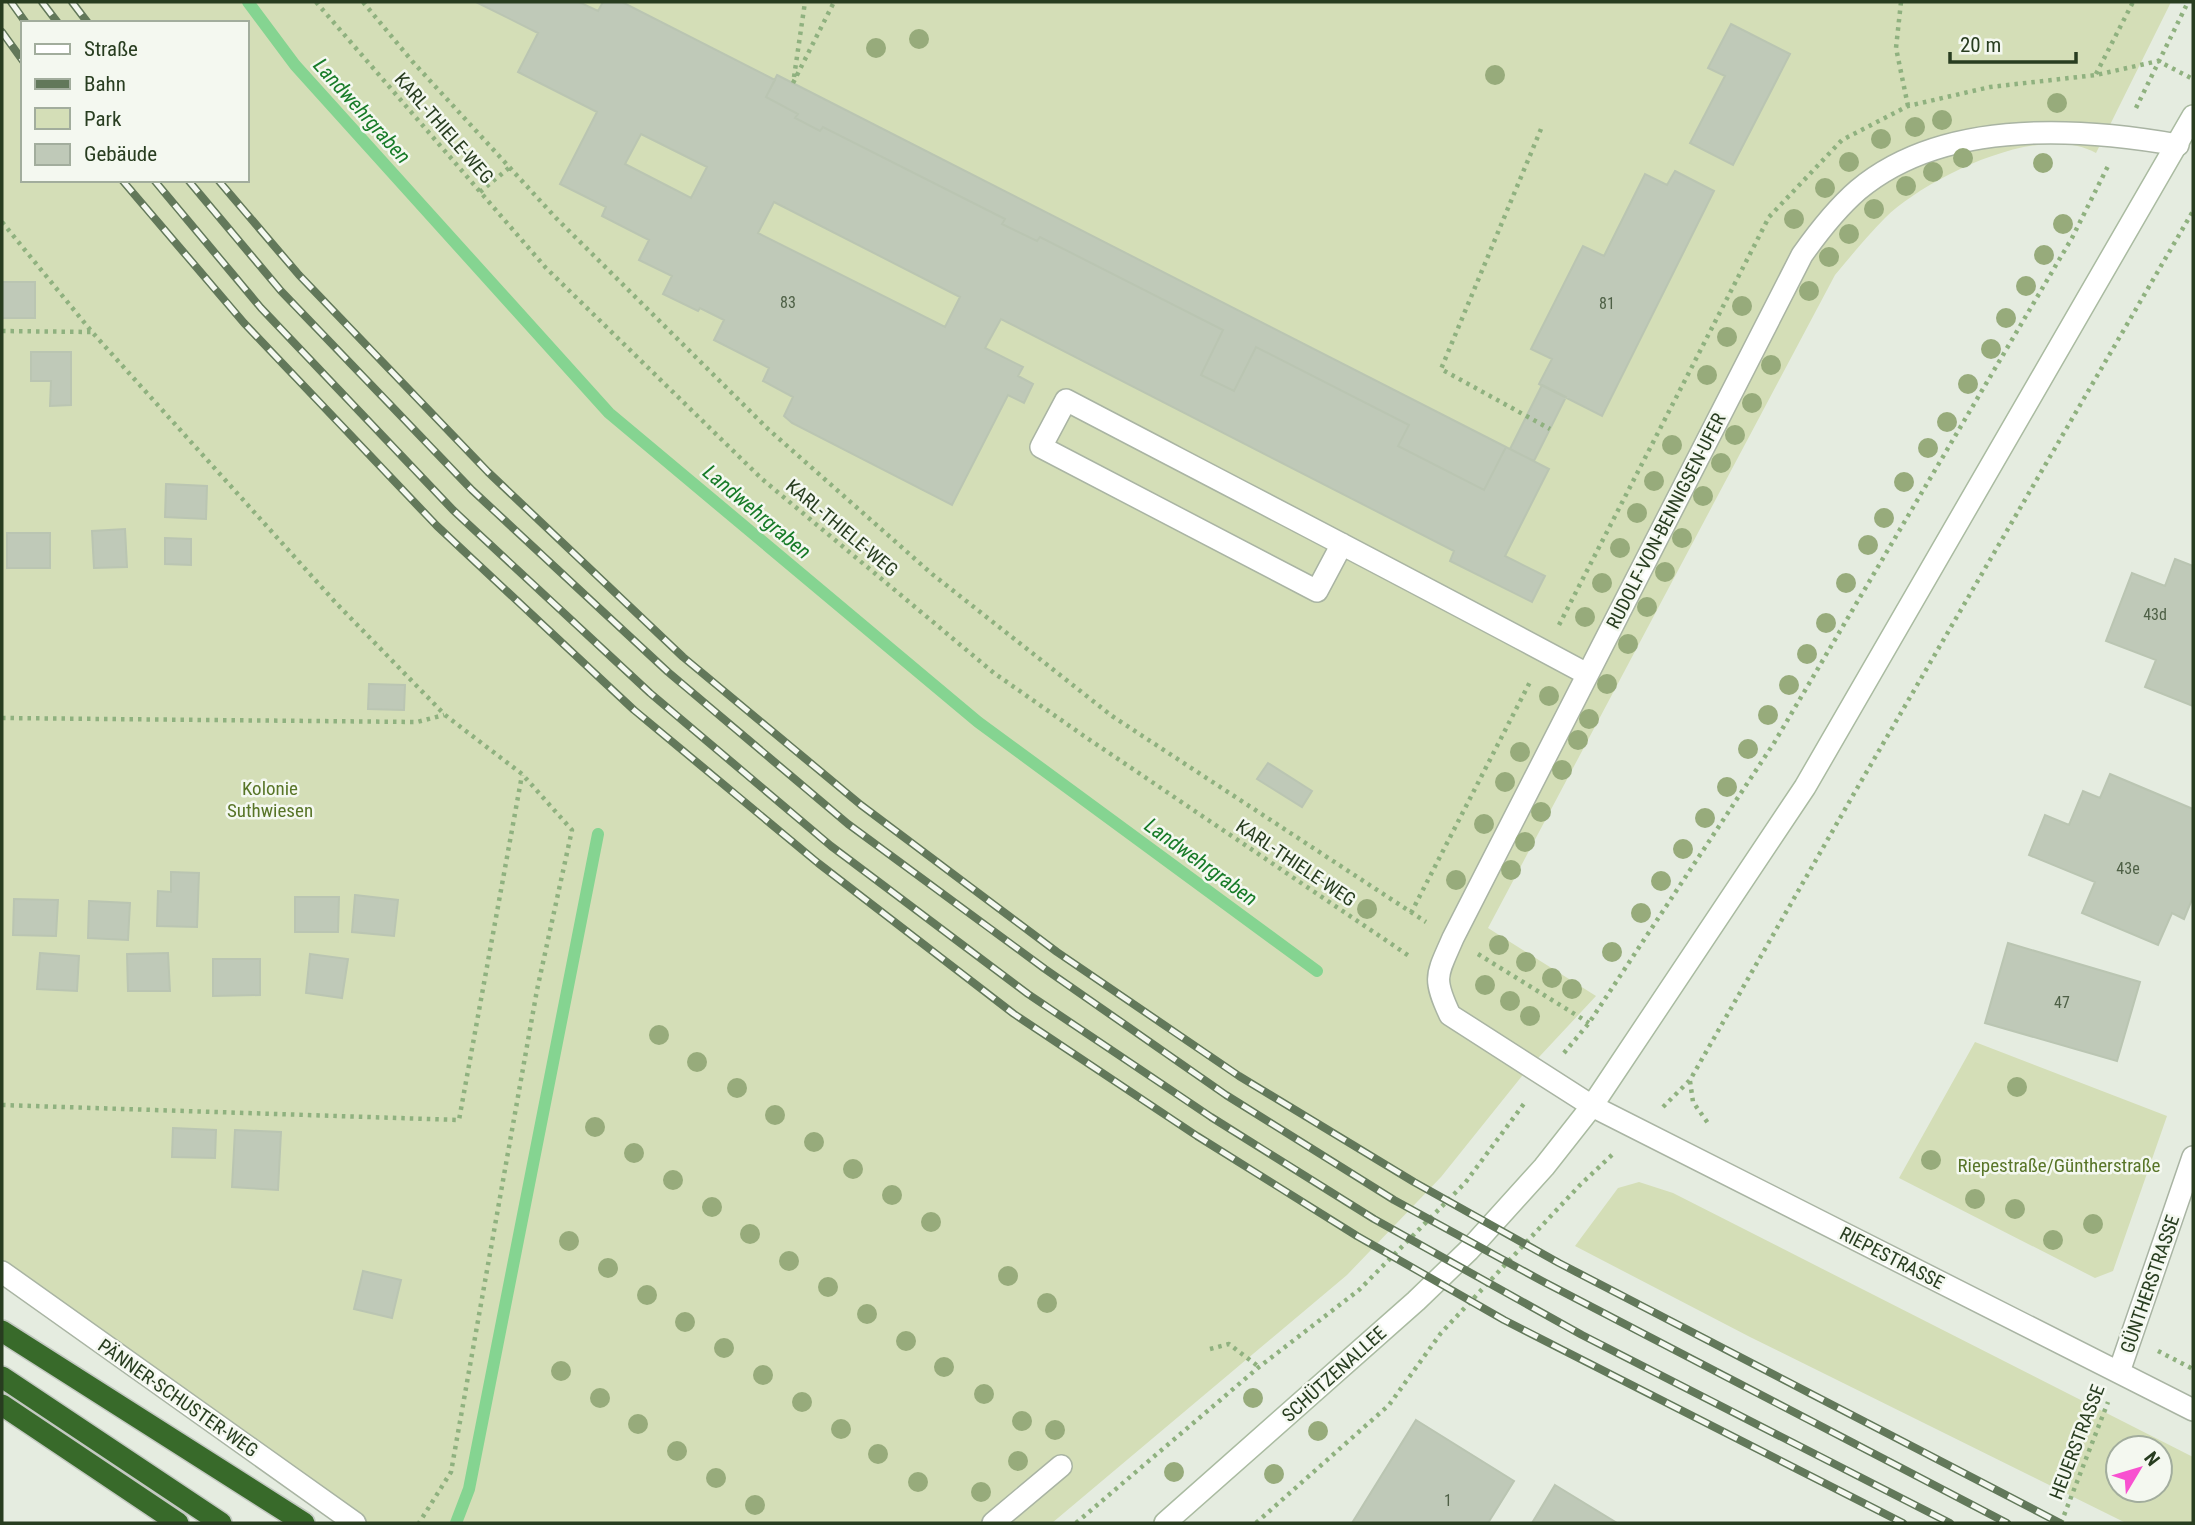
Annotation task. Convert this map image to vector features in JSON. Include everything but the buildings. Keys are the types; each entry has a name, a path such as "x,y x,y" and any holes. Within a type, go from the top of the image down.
{"highway":[{"path":"2,1331 304,1523"},
{"path":"2,1377 221,1523"},
{"path":"2,1405 178,1523"}],"street":[{"path":"1437,975 1441,996 1450,1015 1592,1106 1805,787 2193,116"},
{"name":"RUDOLF-VON-BENNIGSEN-UFER","path":"1437,975 1453,938 1802,255 1826,221 1859,189 1902,161 1942,145 2005,134 2123,135 2178,145"},
{"path":"1342,544 1317,592 1041,447 1066,400 1342,544 1587,674"},
{"name":"RIEPESTRASSE","path":"1592,1106 2193,1410"},
{"name":"SCHÜTZENALLEE","path":"1165,1523 1416,1301 1544,1167 1592,1106"},
{"name":"GÜNTHERSTRASSE","path":"2119,1372 2193,1157"},
{"name":"PÄNNER-SCHUSTER-WEG","path":"2,1272 355,1523"},
{"path":"993,1523 1061,1466"}],"path":[{"name":"KARL-THIELE-WEG","path":"316,2 546,268 762,479 994,673 1437,975"},
{"path":"363,2 412,61 556,218 768,429 932,574 1112,716 1411,913 1589,1023 1774,743 2072,238 2188,2"},
{"path":"805,2 793,83 834,2"},
{"path":"1901,2 1896,48 1908,106"},
{"path":"2133,2 2096,75 2158,61 2193,79"},
{"path":"1541,129 1441,369 1550,429"},
{"path":"480,192 510,167"},
{"path":"1256,1523 1389,1405 1441,1333 1580,1185 1690,1080 2193,211"},
{"path":"2,222 92,332 336,603 445,715 522,774 572,830 537,990 451,1472 419,1523"},
{"path":"1411,913 1753,248"},
{"path":"2,331 92,332"},
{"path":"2,718 417,722 445,715"},
{"path":"2,1105 459,1120 522,774"},
{"path":"1690,1080 1693,1102 1707,1125 1719,1131"},
{"path":"1076,1523 1259,1367 1359,1290 1465,1183"},
{"path":"1210,1349 1229,1344 1259,1367"},
{"path":"2153,1349 2193,1369"},
{"name":"HEUERSTRASSE","path":"2061,1523 2119,1372"}],"green space":[{"name":"Kolonie Suthwiesen","path":"2,2 2171,2 2096,153 2073,145 2046,144 1985,158 1955,171 1904,202 1885,218 1835,275 1488,928 1596,996 1526,1071 1441,1177 1347,1275 1052,1523 345,1523 2,1281"},
{"name":"Riepestraße/Güntherstraße","path":"1975,1042 2167,1116 2113,1271 2095,1278 1899,1178"},
{"path":"1639,1182 1673,1193 2148,1434 2104,1434 2104,1504 2174,1504 2174,1447 2193,1457 2193,1523 2126,1523 1750,1337 1575,1246 1618,1188"}],"waterway":[{"name":"Landwehrgraben","path":"248,2 295,65 609,413 978,722 1317,971"},
{"path":"456,1523 469,1489 598,834"}],"railway":[{"path":"11,2 25,21"},
{"path":"42,2 56,21"},
{"path":"72,2 86,21"},
{"path":"2,32 21,58"},
{"path":"124,182 244,323 437,526 634,710 818,863 1014,1014 1197,1136 1357,1236 1504,1320 1903,1523"},
{"path":"156,182 261,308 453,510 650,693 831,846 1028,994 1211,1117 1374,1219 1582,1335 1950,1523"},
{"path":"190,182 281,291 472,490 668,672 848,824 1045,969 1226,1095 1394,1200 1542,1281 2007,1523"},
{"path":"220,182 299,275 488,472 683,657 861,805 1057,952 1239,1076 1414,1182 1559,1263 2060,1523"}]}
